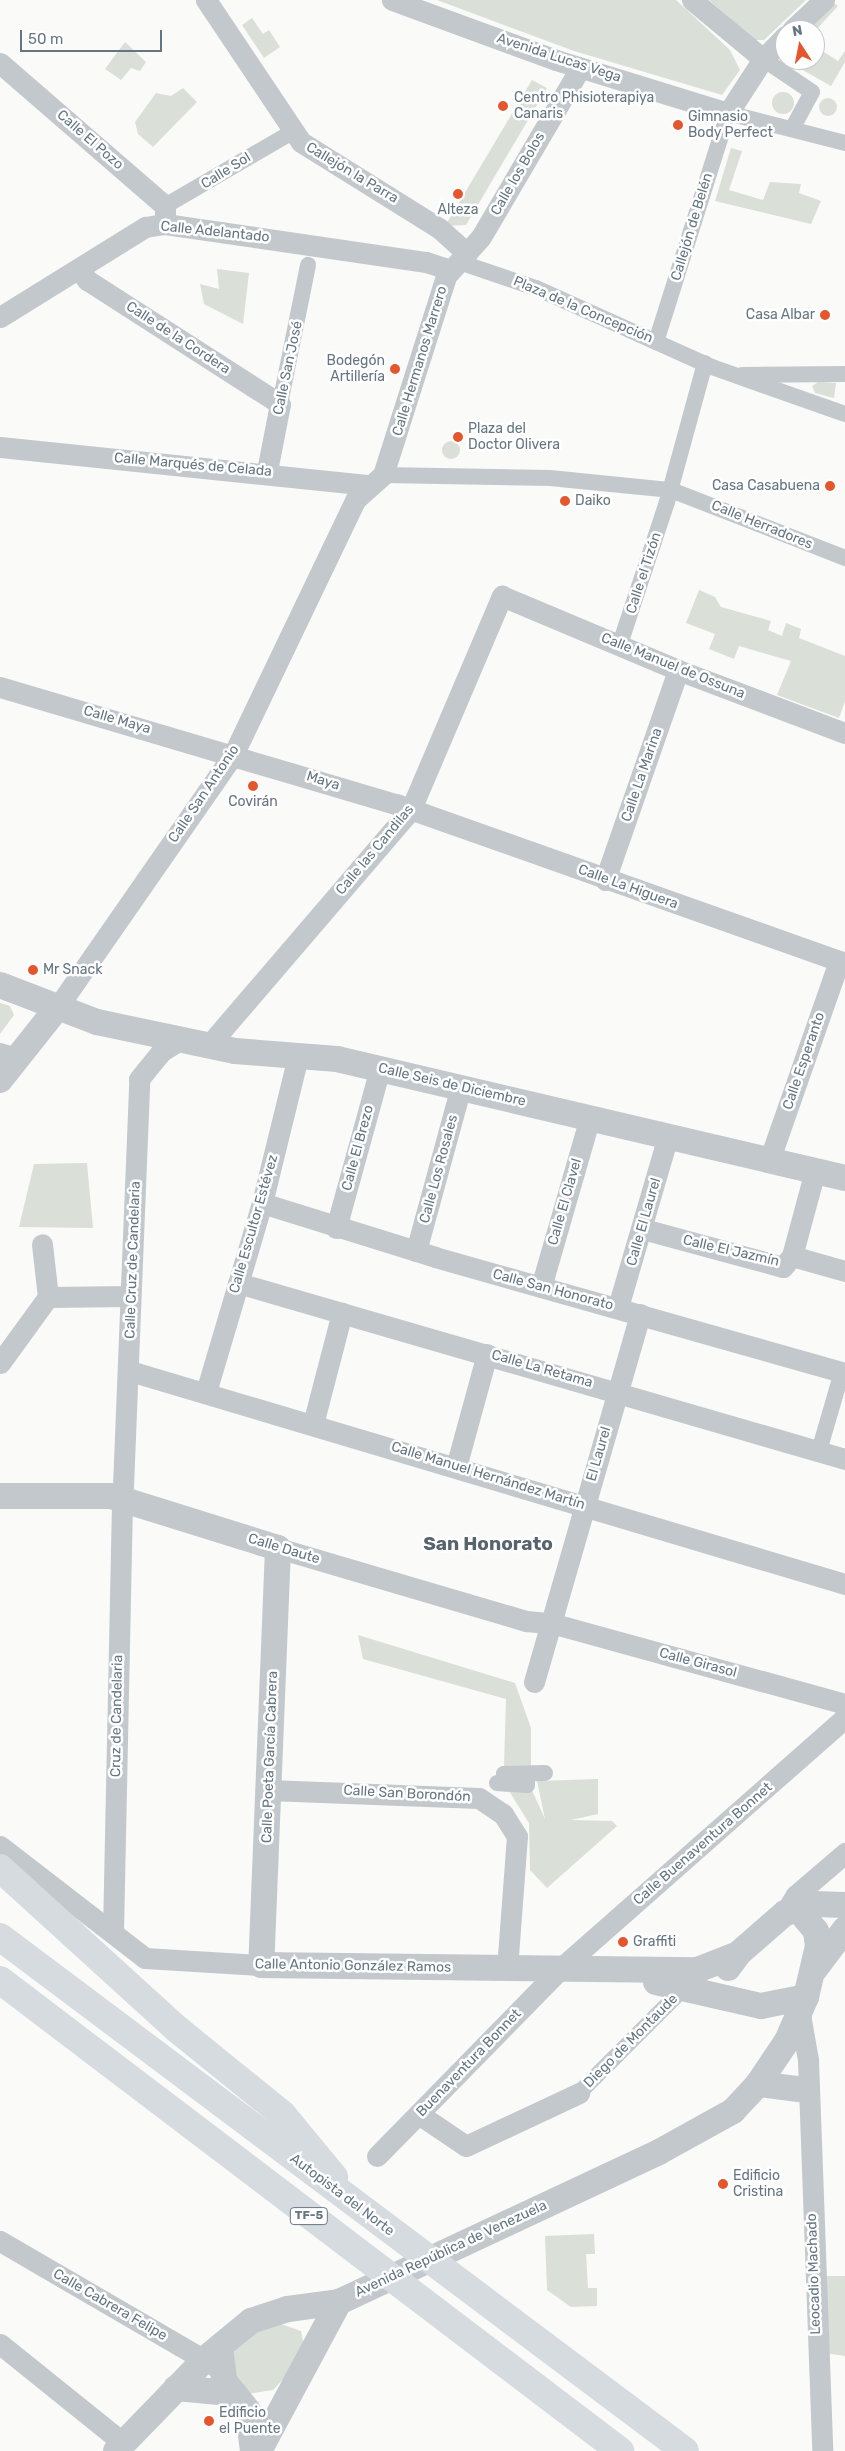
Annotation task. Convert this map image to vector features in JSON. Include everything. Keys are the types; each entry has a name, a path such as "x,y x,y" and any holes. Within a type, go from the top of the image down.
{"highway":[{"path":"0,1868 177,2029 282,2114 352,2202"},
{"path":"0,1920 86,2000"},
{"name":"Autopista del Norte","path":"0,1937 685,2451"},
{"name":"TF-5","path":"0,1980 620,2451"}],"street":[{"name":"Callejón la Parra","path":"206,0 300,142 432,224 457,264"},
{"name":"Avenida Lucas Vega","path":"392,0 580,68 728,113"},
{"path":"692,0 812,92 792,129"},
{"path":"803,20 824,0"},
{"path":"775,46 766,55 728,113 845,143"},
{"name":"Calle El Pozo","path":"0,63 165,215"},
{"name":"Calle los Bolos","path":"457,264 580,68"},
{"name":"Callejón de Belén","path":"656,342 728,113"},
{"name":"Calle Sol","path":"165,215 287,135"},
{"name":"Calle Adelantado","path":"0,317 165,215 426,262 444,268 457,264"},
{"name":"Plaza de la Concepción","path":"457,264 536,288 705,363 845,414"},
{"name":"Calle Hermanos Marrero","path":"376,480 457,264"},
{"name":"Calle San José","path":"267,471 308,265"},
{"name":"Calle de la Cordera","path":"79,269 87,280 280,404"},
{"path":"376,480 550,478 672,495 698,379 705,363"},
{"name":"Plaza de la Concepción","path":"738,376 778,372 845,374"},
{"name":"Calle Marqués de Celada","path":"0,447 376,480"},
{"name":"Calle San Antonio","path":"0,1080 9,1053 57,1008 234,753 355,500 376,480"},
{"name":"Calle Herradores","path":"672,495 845,558"},
{"name":"Calle el Tizón","path":"620,644 672,495"},
{"name":"Calle Manuel de Ossuna","path":"502,596 678,670 845,733"},
{"name":"Calle las Candilas","path":"209,1045 411,809 502,596"},
{"name":"Calle La Marina","path":"605,880 678,670"},
{"name":"Calle Maya","path":"0,687 234,753"},
{"name":"Maya","path":"234,753 411,809"},
{"name":"Calle La Higuera","path":"411,809 605,880 842,962"},
{"name":"Calle Esperanto","path":"769,1161 842,962"},
{"name":"Calle Seis de Diciembre","path":"0,985 97,1022 209,1045 380,1068 845,1178"},
{"name":"Calle Cruz de Candelaria","path":"122,1499 130,1372 130,1296 139,1079 162,1051 181,1039"},
{"name":"Calle Escultor Estévez","path":"206,1392 262,1202 298,1056"},
{"name":"Calle El Brezo","path":"336,1228 380,1068"},
{"name":"Calle Los Rosales","path":"416,1251 461,1086"},
{"name":"Calle El Clavel","path":"542,1287 590,1117"},
{"name":"Calle El Laurel","path":"618,1307 643,1229 668,1136"},
{"path":"792,1256 815,1171"},
{"name":"Calle San Honorato","path":"262,1202 336,1228 844,1372"},
{"name":"Calle El Jazmín","path":"643,1229 783,1267 792,1256 845,1271"},
{"path":"0,1363 48,1297 42,1244"},
{"name":"Calle La Retama","path":"238,1283 618,1390 845,1459"},
{"path":"48,1297 130,1296"},
{"path":"312,1424 342,1313"},
{"name":"El Laurel","path":"534,1682 640,1314"},
{"path":"456,1467 487,1354"},
{"name":"Calle Manuel Hernández Martín","path":"130,1372 206,1392 845,1584"},
{"path":"819,1451 844,1372"},
{"name":"Calle Daute","path":"5,1494 122,1499 278,1548 526,1621 551,1623"},
{"name":"Cruz de Candelaria","path":"113,1932 122,1499"},
{"name":"Calle Poeta García Cabrera","path":"261,1966 278,1548"},
{"name":"Calle Girasol","path":"551,1623 845,1704"},
{"name":"Calle Buenaventura Bonnet","path":"560,1969 845,1718"},
{"path":"496,1809 497,1776 527,1785 527,1780 504,1779 504,1774 545,1773"},
{"name":"Calle San Borondón","path":"268,1790 396,1792 479,1798 496,1809 517,1836 507,1969"},
{"name":"Calle Antonio González Ramos","path":"0,1846 144,1958 261,1966 560,1969 604,1972 697,1970 738,1954"},
{"path":"730,1998 722,1980 738,1954 791,1910 796,1895 845,1853"},
{"path":"791,1910 845,1905"},
{"path":"791,1910 816,1931 813,1972"},
{"path":"813,1972 845,1929"},
{"name":"Buenaventura Bonnet","path":"377,2156 420,2115 560,1969"},
{"name":"Calle Antonio González Ramos","path":"604,1972 761,2006"},
{"name":"Avenida República de Venezuela","path":"120,2447 176,2388 215,2359 251,2321 288,2309 339,2302 659,2152 733,2111 758,2084 787,2041 803,2006 813,1972"},
{"name":"Diego de Montaude","path":"420,2115 466,2146 579,2093 684,1988"},
{"path":"761,2006 803,2006"},
{"path":"761,2006 787,2041"},
{"name":"Leocadio Machado","path":"803,2006 808,2060 806,2093 822,2451"},
{"name":"Leocadio Machado","path":"787,2041 806,2093"},
{"path":"758,2084 806,2093"},
{"name":"Calle Cabrera Felipe","path":"0,2241 215,2359"},
{"path":"259,2451 314,2345 339,2302"},
{"path":"288,2309 304,2326 314,2345"},
{"path":"3,2350 120,2447"},
{"path":"215,2359 253,2428 253,2451"},
{"path":"176,2388 272,2399 294,2385"}],"shaded area":[{"path":"437,0 676,0 730,50 740,70 722,95 574,51"},
{"path":"709,0 806,0 785,20 775,20 775,30 764,40 755,40"},
{"path":"834,3 838,6 825,20 816,20"},
{"path":"252,18 263,34 269,30 280,47 264,58 242,25"},
{"path":"125,42 146,62 140,71 131,68 121,80 105,69"},
{"path":"845,51 845,62 831,86 803,70 825,70 825,53 838,61"},
{"path":"532,80 547,88 466,225 445,226"},
{"path":"183,88 197,102 153,147 138,134 135,122 156,93 171,96"},
{"path":"783,92 791,95 794,103 791,111 783,114 775,111 772,103 775,95"},
{"path":"828,98 834,101 837,107 834,113 828,116 822,113 819,107 822,101"},
{"path":"731,148 742,151 729,190 763,200 770,182 801,184 799,193 821,201 811,224 715,201"},
{"path":"217,269 249,273 243,324 204,304 200,284 219,289"},
{"path":"818,382 836,383 834,398 815,393 812,386"},
{"path":"451,441 457,444 460,450 457,456 451,459 445,456 442,450 445,444"},
{"path":"699,590 715,597 721,607 771,621 768,630 782,636 786,623 801,629 799,638 845,656 845,701 839,718 777,695 791,661 739,646 734,659 709,649 715,634 686,623"},
{"path":"0,1003 10,1006 14,1015 0,1034"},
{"path":"87,1163 93,1228 19,1227 34,1164"},
{"path":"358,1635 515,1683 531,1728 531,1769 504,1767 506,1699 363,1659"},
{"path":"598,1779 598,1814 571,1820 612,1821 617,1826 547,1888 530,1870 529,1823 509,1791 530,1786 545,1819 537,1781"},
{"path":"594,2234 595,2254 586,2254 588,2288 597,2288 597,2306 571,2307 547,2290 545,2236"},
{"path":"823,2276 845,2276 845,2356 825,2353"},
{"path":"281,2324 301,2331 304,2347 292,2370 273,2390 248,2394 229,2364 232,2354 259,2331"}],"place":[{"name":"Centro Phisioterapiya Canaris","path":"503,106"},
{"name":"Gimnasio Body Perfect","path":"678,125"},
{"name":"Alteza","path":"458,194"},
{"name":"Casa Albar","path":"825,315"},
{"name":"Bodegón Artillería","path":"395,369"},
{"name":"Plaza del Doctor Olivera","path":"458,437"},
{"name":"Casa Casabuena","path":"830,486"},
{"name":"Daiko","path":"565,501"},
{"name":"Covirán","path":"253,786"},
{"name":"Mr Snack","path":"33,970"},
{"name":"Graffiti","path":"623,1942"},
{"name":"Edificio Cristina","path":"723,2184"},
{"name":"Edificio el Puente","path":"209,2421"}],"district":[{"name":"San Honorato","path":"488,1544"}]}
